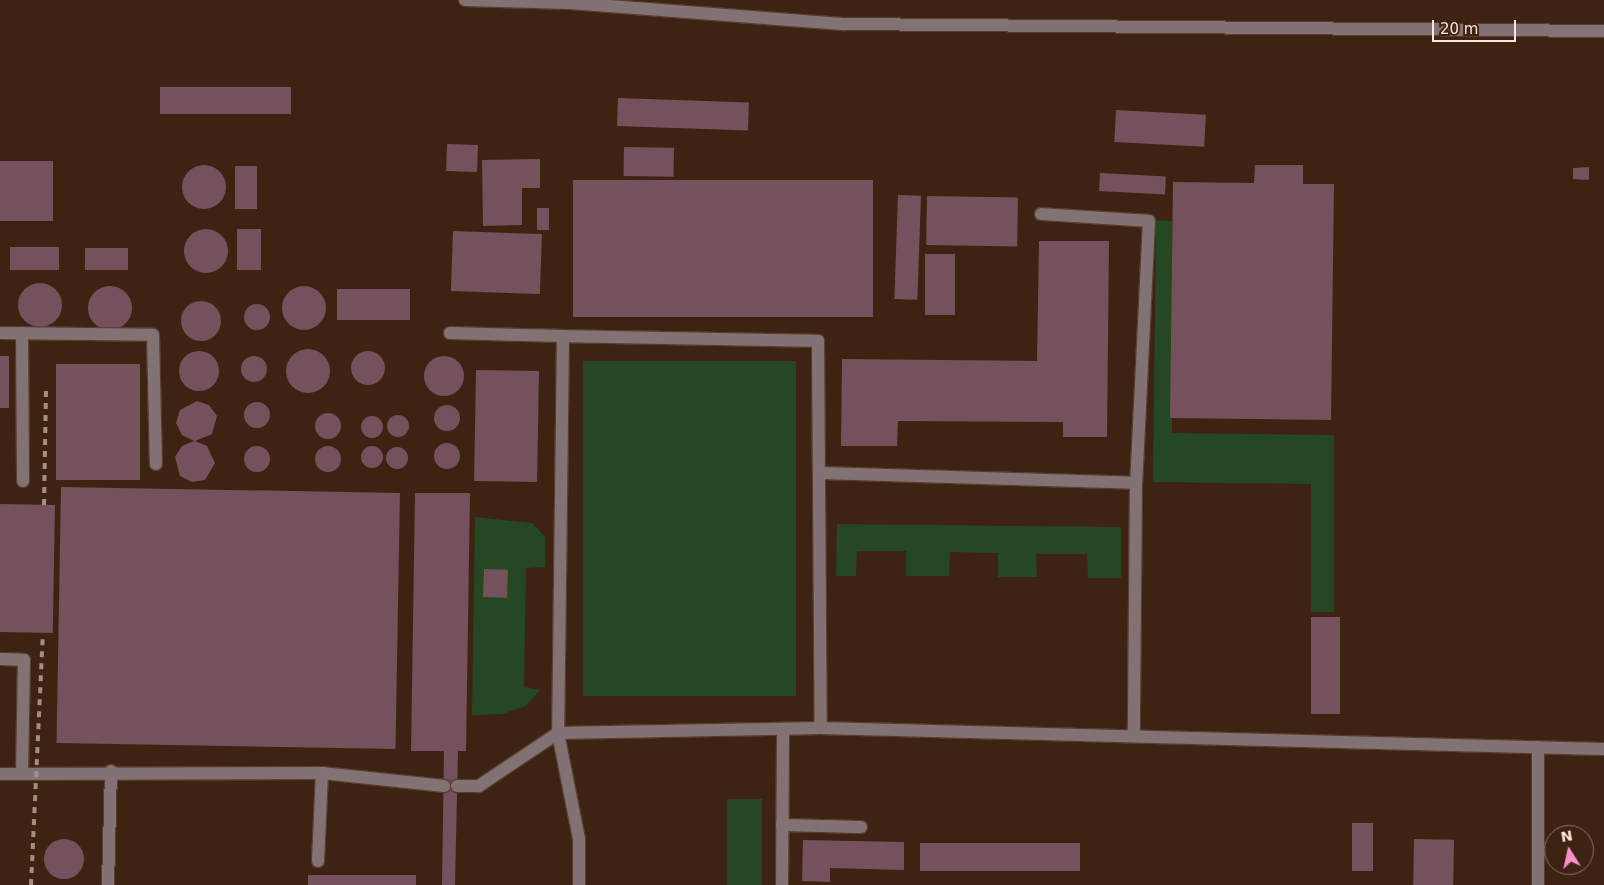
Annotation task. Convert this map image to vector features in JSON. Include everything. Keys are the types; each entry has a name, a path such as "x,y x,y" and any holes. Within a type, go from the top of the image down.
{"street":[{"path":"465,0 570,1 845,24 1604,30"},
{"path":"1041,214 1148,221 1136,483 1134,736"},
{"path":"0,333 153,335 156,464"},
{"path":"22,333 23,481"},
{"path":"450,333 818,341 821,728"},
{"path":"563,336 558,733 579,839 579,885"},
{"path":"820,473 1136,483"},
{"path":"0,659 24,660 22,773"},
{"path":"457,786 479,786 558,733 821,728 1604,748"},
{"path":"782,885 783,729"},
{"path":"1538,747 1538,885"},
{"path":"108,885 111,771"},
{"path":"0,774 111,771 322,773 444,786"},
{"path":"318,861 322,773"},
{"path":"782,825 861,827"}],"green space":[{"path":"1156,220 1172,221 1172,433 1334,435 1334,612 1311,612 1311,484 1153,482"},
{"path":"583,361 796,361 796,696 583,696"},
{"path":"475,517 532,523 545,537 545,567 526,568 524,687 540,690 526,706 503,714 472,715"},
{"path":"837,524 1121,527 1121,578 1088,578 1087,554 1036,554 1037,577 998,577 998,553 950,552 949,576 906,576 906,551 857,551 856,576 836,576"},
{"path":"727,799 762,799 762,885 727,885"}],"building":[{"path":"160,87 291,87 291,114 160,114"},
{"path":"618,98 749,103 748,131 617,126"},
{"path":"1116,110 1206,115 1204,147 1114,142"},
{"path":"447,144 478,145 477,172 446,171"},
{"path":"624,147 674,148 673,177 623,176"},
{"path":"540,159 540,188 522,188 522,225 483,226 482,160"},
{"path":"0,161 53,161 53,221 0,221"},
{"path":"208,165 220,171 225,178 225,196 220,203 213,208 200,209 192,206 185,199 182,183 185,175 192,168"},
{"path":"1255,165 1303,165 1303,184 1334,184 1331,420 1170,418 1173,182 1254,183"},
{"path":"235,166 257,166 257,209 235,209"},
{"path":"1589,167 1589,180 1573,179 1573,168"},
{"path":"1100,173 1166,176 1165,194 1099,191"},
{"path":"573,180 873,180 873,317 573,317"},
{"path":"898,195 921,196 917,300 894,299"},
{"path":"927,196 1018,198 1017,247 926,245"},
{"path":"537,208 549,208 549,230 537,230"},
{"path":"210,229 222,235 227,242 227,260 222,267 215,272 202,273 194,270 187,263 184,247 187,239 194,232"},
{"path":"237,229 261,229 261,270 237,270"},
{"path":"453,231 542,234 540,294 451,291"},
{"path":"1039,241 1109,241 1107,437 1063,437 1063,422 898,421 897,446 841,446 842,359 1037,361"},
{"path":"10,247 59,247 59,270 10,270"},
{"path":"85,248 128,248 128,270 85,270"},
{"path":"925,254 955,254 955,315 925,315"},
{"path":"44,283 56,289 61,296 61,314 56,321 49,326 36,327 28,324 21,317 18,301 21,293 28,286"},
{"path":"114,286 126,292 131,299 131,317 126,324 119,329 106,330 98,327 91,320 88,304 91,296 98,289"},
{"path":"308,286 320,292 325,299 325,317 320,324 313,329 300,330 292,327 285,320 282,304 285,296 292,289"},
{"path":"337,289 410,289 410,320 337,320"},
{"path":"205,301 212,304 218,310 221,321 220,329 212,338 205,341 197,341 190,338 182,329 181,317 184,310 193,302"},
{"path":"257,304 266,308 270,317 266,326 257,330 248,326 244,317 248,308"},
{"path":"312,349 324,355 329,362 329,380 324,387 317,392 304,393 296,390 289,383 286,367 289,359 296,352"},
{"path":"203,351 210,354 216,360 219,371 218,379 210,388 203,391 195,391 188,388 180,379 179,367 182,360 191,352"},
{"path":"368,351 375,352 380,356 384,361 384,375 380,380 375,384 368,385 361,384 356,380 352,375 351,368 352,361 356,356 361,352"},
{"path":"0,356 9,356 9,408 0,408"},
{"path":"254,356 263,360 267,369 263,378 254,382 245,378 241,369 245,360"},
{"path":"448,356 455,359 461,365 464,376 463,384 455,393 448,396 440,396 433,393 425,384 424,372 427,365 436,357"},
{"path":"56,364 140,364 140,480 56,480"},
{"path":"476,370 539,371 537,482 474,481"},
{"path":"197,401 209,405 217,416 212,434 195,441 207,446 215,463 205,480 192,482 180,476 175,457 182,446 194,441 182,435 176,423 180,410"},
{"path":"257,402 266,406 270,415 266,424 257,428 248,424 244,415 248,406"},
{"path":"447,405 456,409 460,418 456,427 447,431 438,427 434,418 438,409"},
{"path":"328,413 337,417 341,426 337,435 328,439 319,435 315,426 319,417"},
{"path":"398,415 406,418 409,426 406,434 398,437 390,434 387,426 390,418"},
{"path":"372,416 380,419 383,427 380,435 372,438 364,435 361,427 364,419"},
{"path":"447,443 456,447 460,456 456,465 447,469 438,465 434,456 438,447"},
{"path":"257,446 266,450 270,459 266,468 257,472 248,468 244,459 248,450"},
{"path":"328,446 337,450 341,459 337,468 328,472 319,468 315,459 319,450"},
{"path":"372,446 380,449 383,457 380,465 372,468 364,465 361,457 364,449"},
{"path":"397,447 405,450 408,458 405,466 397,469 389,466 386,458 389,450"},
{"path":"61,487 400,493 395,749 57,743"},
{"path":"415,493 470,493 466,751 458,751 455,885 442,885 444,751 411,751"},
{"path":"0,504 55,505 53,633 0,632"},
{"path":"484,569 508,570 507,598 483,597"},
{"path":"1311,617 1340,617 1340,714 1311,714"},
{"path":"1352,823 1373,823 1373,871 1352,871"},
{"path":"68,839 75,842 81,848 84,859 83,867 75,876 68,879 60,879 53,876 45,867 44,855 47,848 56,840"},
{"path":"1414,839 1454,840 1453,885 1413,885"},
{"path":"803,840 904,842 904,870 830,868 830,882 802,881"},
{"path":"920,843 1080,843 1080,871 920,871"},
{"path":"308,875 416,875 416,885 308,885"}],"railway":[{"path":"44,505 46,385"},
{"path":"31,885 43,633"}]}
